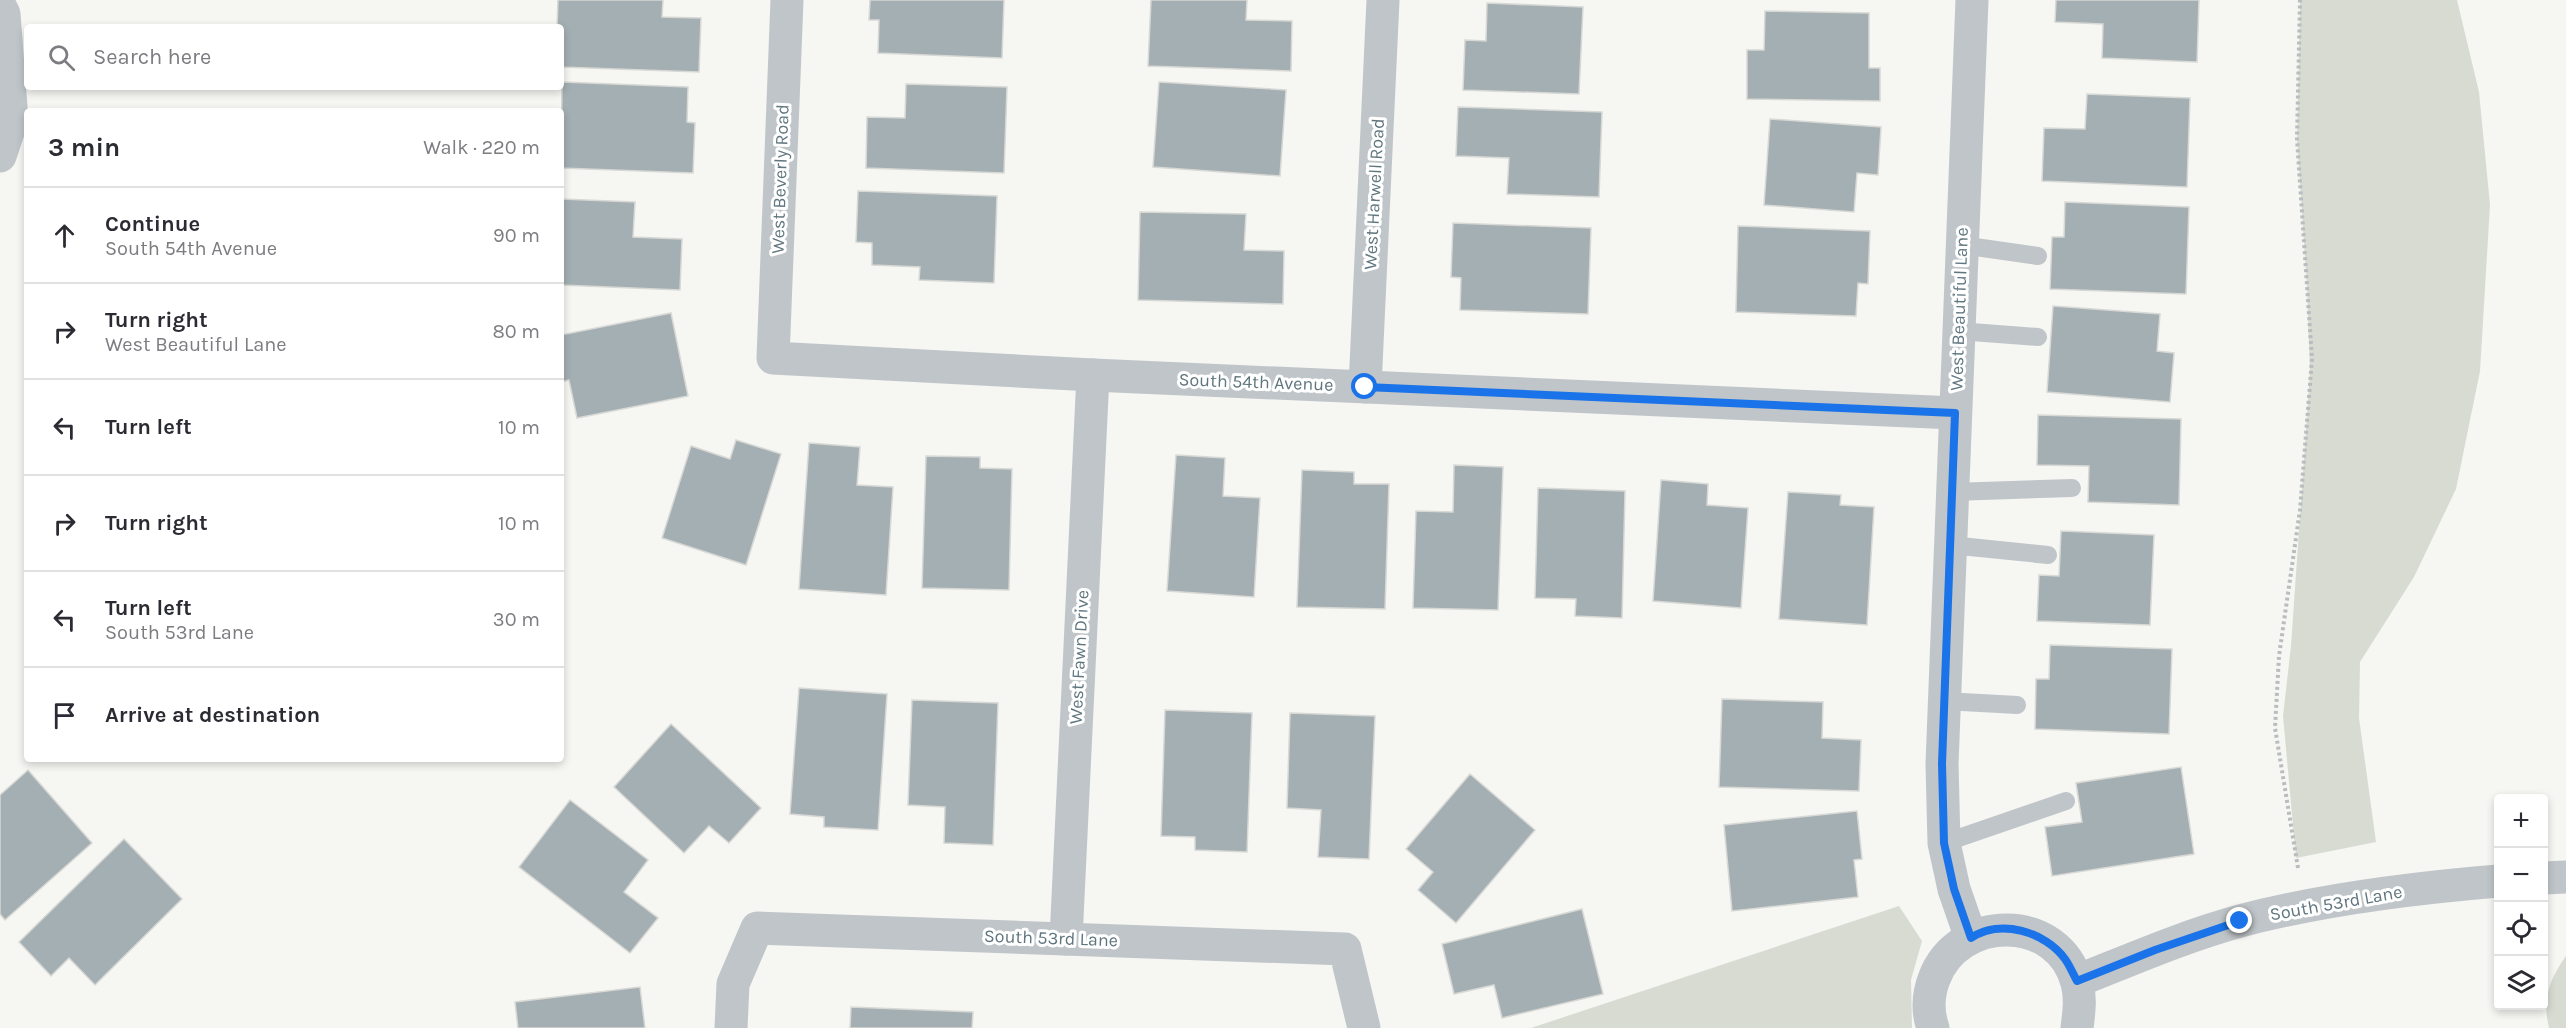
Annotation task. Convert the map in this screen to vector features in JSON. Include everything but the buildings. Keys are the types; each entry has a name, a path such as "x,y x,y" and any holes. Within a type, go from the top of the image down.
{"street":[{"name":"West Beverly Road","path":"772,358 787,0"},
{"name":"West Harwell Road","path":"1365,387 1383,0"},
{"name":"West Beautiful Lane","path":"1971,938 1954,889 1944,843 1942,764 1972,0"},
{"path":"0,6 4,14 12,120 0,156"},
{"name":"South 54th Avenue","path":"772,358 1093,375 1955,413"},
{"name":"West Fawn Drive","path":"1066,939 1093,375"},
{"path":"2548,878 2566,877"},
{"name":"South 53rd Lane","path":"2077,981 2155,950 2240,921 2306,907 2444,886 2494,881"},
{"name":"South 53rd Lane","path":"731,1028 733,984 757,928 1345,949 1365,1028"},
{"path":"1933,1028 1929,1017 1930,991 1938,967 1955,947 1971,938 2000,929 2024,931 2047,942 2065,959 2077,981 2080,1006 2077,1028"}],"lane":[{"path":"1961,245 2038,256"},
{"path":"1958,332 2038,337"},
{"path":"1952,492 2073,488"},
{"path":"1950,545 2048,555"},
{"path":"1944,701 2017,705"},
{"path":"1944,843 2066,801"}],"path":[{"path":"2300,0 2297,139 2312,359 2300,510 2279,656 2275,728 2306,907"}],"shaded area":[{"path":"2300,0 2457,0 2479,92 2490,205 2480,371 2456,489 2414,577 2360,662 2359,718 2376,842 2296,858 2283,716 2291,646 2310,372 2297,139"},
{"path":"1899,906 1922,941 1911,980 1912,1028 1531,1028"},
{"path":"2566,956 2566,1028 2549,1028 2547,1018 2548,990"}],"route":[{"path":"1365,387 1955,413 1942,764 1944,843 1954,889 1971,938 1976,934 2000,929 2024,931 2047,942 2065,959 2077,981 2155,950 2240,921"}]}
